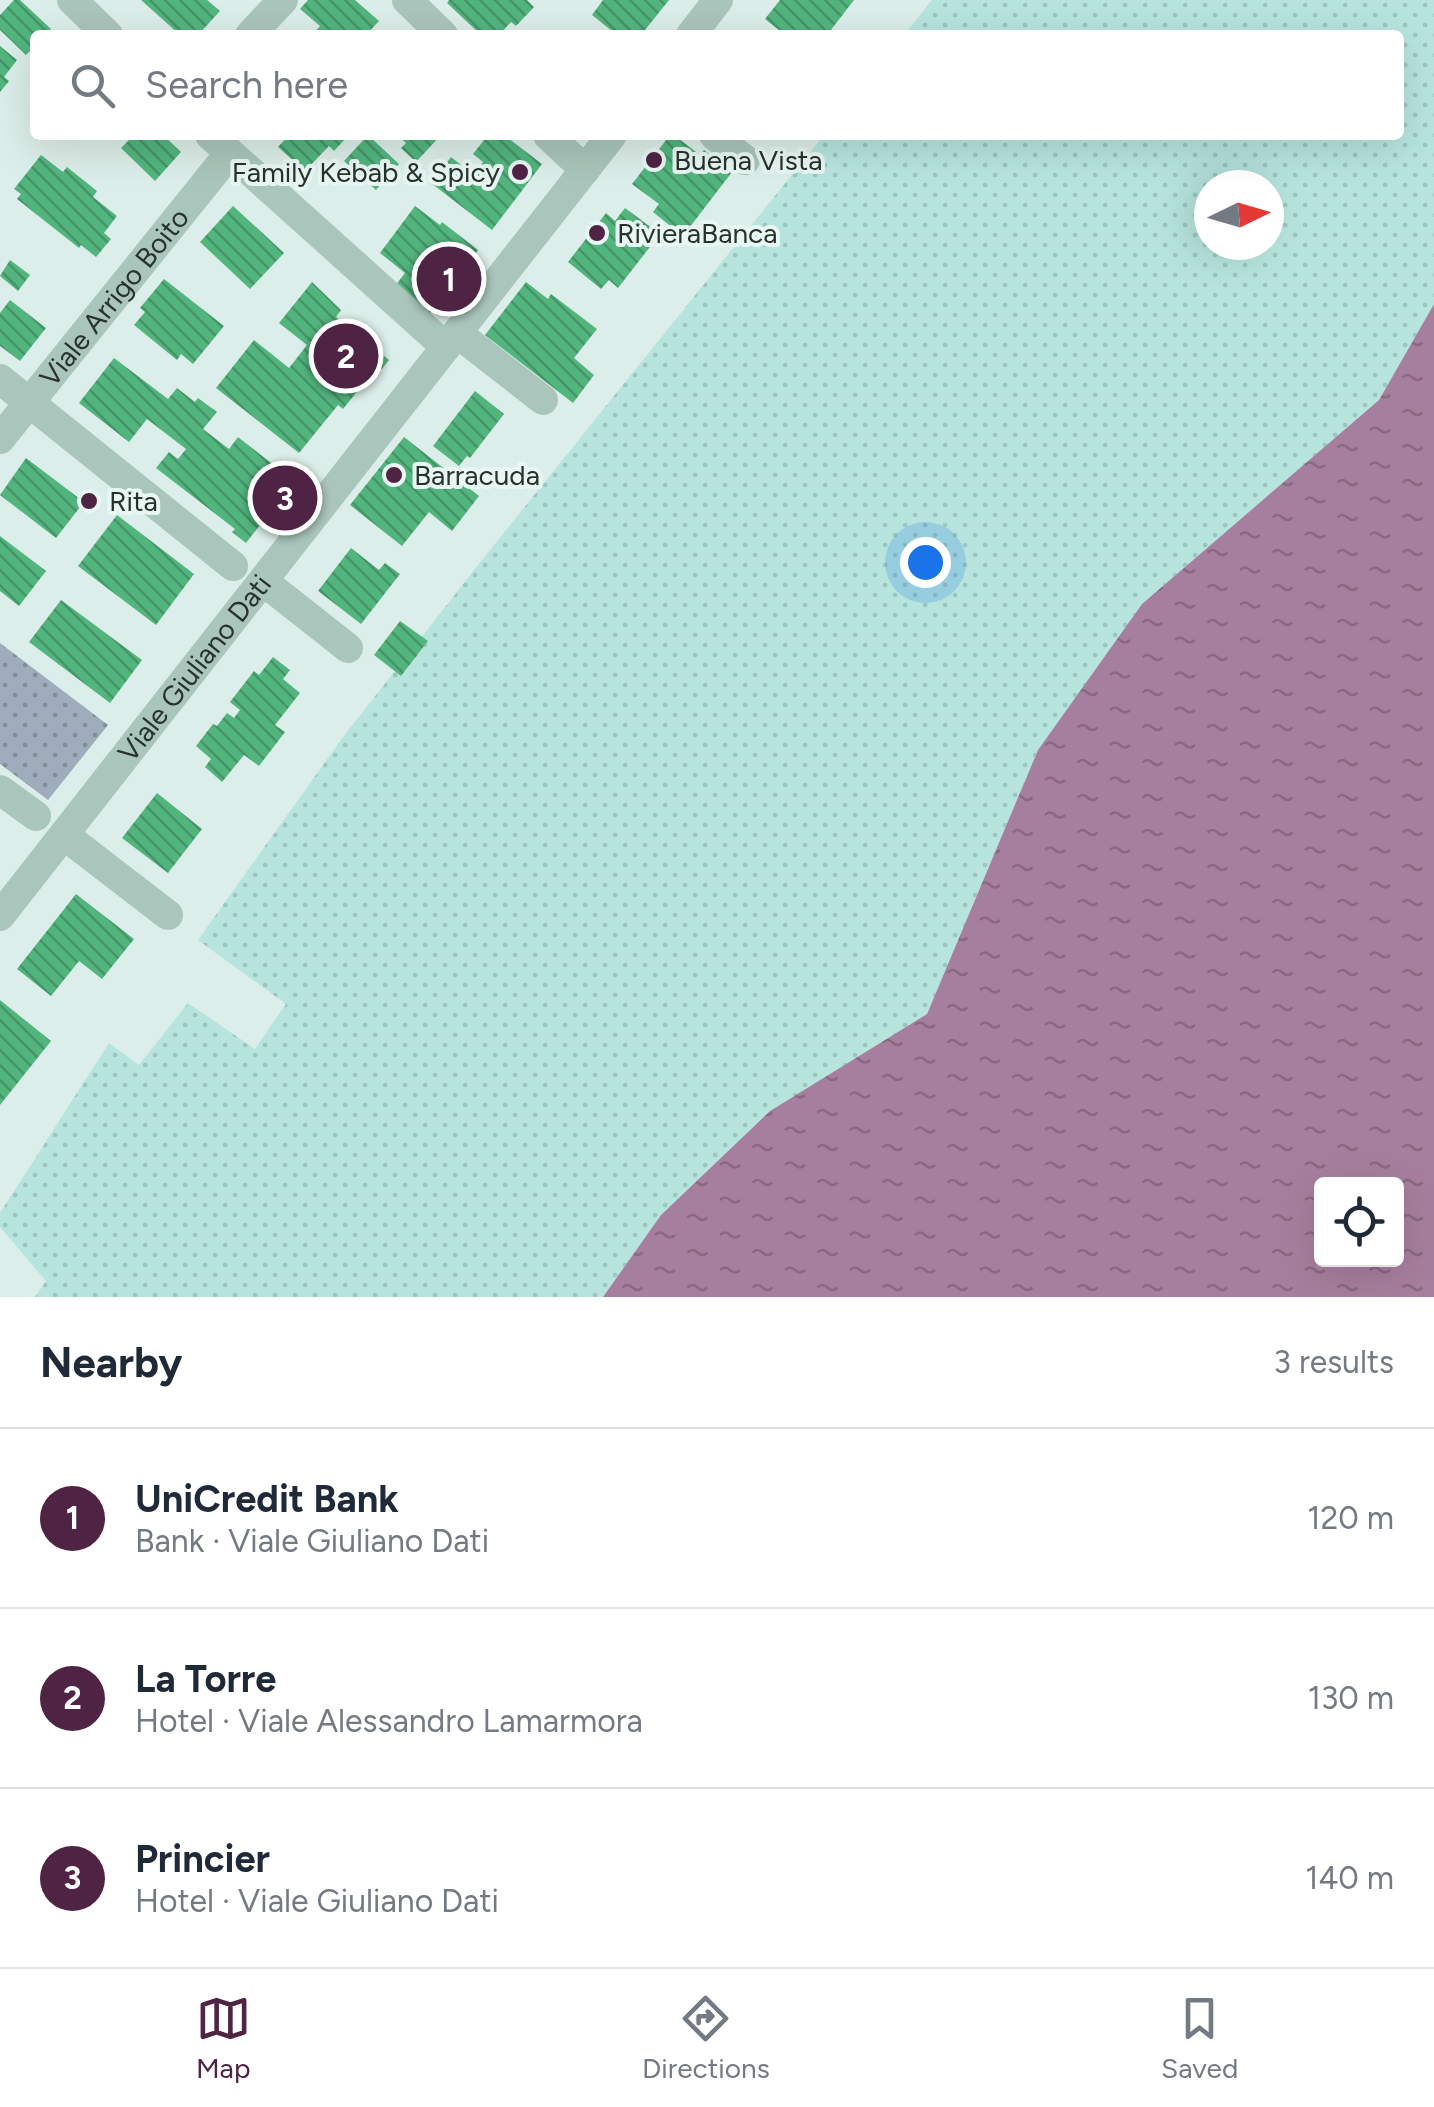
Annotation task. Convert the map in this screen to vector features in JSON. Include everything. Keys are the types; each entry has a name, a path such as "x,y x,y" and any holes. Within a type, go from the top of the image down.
{"street":[{"path":"72,0 103,30"},
{"path":"255,30 284,0"},
{"path":"406,0 438,30"},
{"path":"694,30 718,0"},
{"path":"553,140 585,170"},
{"name":"Viale Giuliano Dati","path":"0,916 608,140"},
{"path":"720,140 745,160"},
{"path":"220,144 451,340 543,400"},
{"name":"Viale Arrigo Boito","path":"0,439 220,144"},
{"path":"0,379 233,566"},
{"path":"263,581 348,648"},
{"path":"0,790 36,816"},
{"path":"64,835 168,915"}],"sand":[{"path":"932,0 1434,0 1434,304 1379,400 1142,604 1038,750 927,1014 770,1111 661,1215 603,1297 35,1297 46,1281 0,1227 0,1213 109,1043 139,1065 188,1003 255,1049 286,1004 198,940 343,737 820,140 1404,140 1404,30 908,30"}],"shaded area":[{"path":"0,643 108,725 48,800 0,764"}],"water":[{"path":"1434,304 1434,1297 603,1297 661,1215 770,1111 927,1014 1038,750 1142,604 1379,400"}],"building":[{"path":"14,0 20,0 51,29 30,30 30,51 26,55 0,30 0,15"},
{"path":"141,0 207,0 220,11 203,30 174,30"},
{"path":"308,0 355,0 379,21 371,30 316,30 320,26 300,9"},
{"path":"527,0 534,7 516,26 511,22 504,30 476,30 447,3"},
{"path":"603,0 669,0 645,30 611,30 592,15"},
{"path":"780,0 854,0 831,30 779,30 765,19"},
{"path":"0,46 17,60 4,77 9,81 0,92"},
{"path":"129,140 168,140 181,152 155,181 121,148"},
{"path":"284,140 344,140 334,151 329,146 305,171 278,147"},
{"path":"363,140 373,140 399,164 376,190 344,161"},
{"path":"403,140 436,140 416,162 401,148 406,143"},
{"path":"484,140 511,140 542,164 492,230 431,183 451,157 474,175 483,162 473,154"},
{"path":"666,140 680,140 700,155 704,150 732,172 683,236 653,212 659,204 632,184"},
{"path":"41,155 63,172 67,167 97,191 93,197 117,216 104,233 111,239 96,257 17,199 21,194 14,189"},
{"path":"233,206 284,253 250,289 200,242"},
{"path":"415,206 478,250 427,317 392,290 405,273 380,253"},
{"path":"625,208 660,234 618,288 609,280 601,289 568,262 606,213 615,221"},
{"path":"10,260 30,275 18,291 0,276"},
{"path":"164,279 224,326 193,364 181,354 177,360 134,325 145,312 140,308"},
{"path":"312,282 341,310 336,317 389,360 343,409 338,405 299,453 216,388 254,340 289,368 307,345 279,323"},
{"path":"526,282 548,299 551,294 597,329 574,358 594,375 573,403 485,335"},
{"path":"10,300 46,328 20,361 0,346 0,313"},
{"path":"114,358 168,399 177,388 195,402 198,398 217,412 203,429 229,449 238,437 294,481 246,543 232,532 235,529 156,468 169,452 178,459 186,449 147,419 129,442 79,403"},
{"path":"475,391 504,414 470,458 467,456 459,466 433,446"},
{"path":"404,437 479,496 452,531 429,512 402,546 350,505"},
{"path":"26,458 84,502 56,538 0,495"},
{"path":"117,515 194,574 156,625 78,566"},
{"path":"0,536 46,571 19,606 0,591"},
{"path":"351,548 379,570 385,563 400,574 361,624 318,591"},
{"path":"61,600 142,660 110,703 29,642"},
{"path":"400,621 428,641 401,676 374,655"},
{"path":"273,657 290,670 283,679 300,693 275,725 285,732 259,766 244,755 222,782 205,767 211,759 196,746 227,713 234,718 240,710 230,702 254,671 259,675"},
{"path":"157,793 202,829 168,873 122,838"},
{"path":"76,894 134,939 102,979 79,961 51,996 17,969"},
{"path":"0,1000 51,1041 0,1105"}],"place":[{"name":"Buena Vista","path":"654,160"},
{"name":"Family Kebab & Spicy","path":"520,172"},
{"name":"RivieraBanca","path":"597,233"},
{"name":"UniCredit Bank","path":"449,279"},
{"name":"La Torre","path":"346,356"},
{"name":"Barracuda","path":"394,475"},
{"name":"Princier","path":"285,498"},
{"name":"Rita","path":"89,501"}]}
